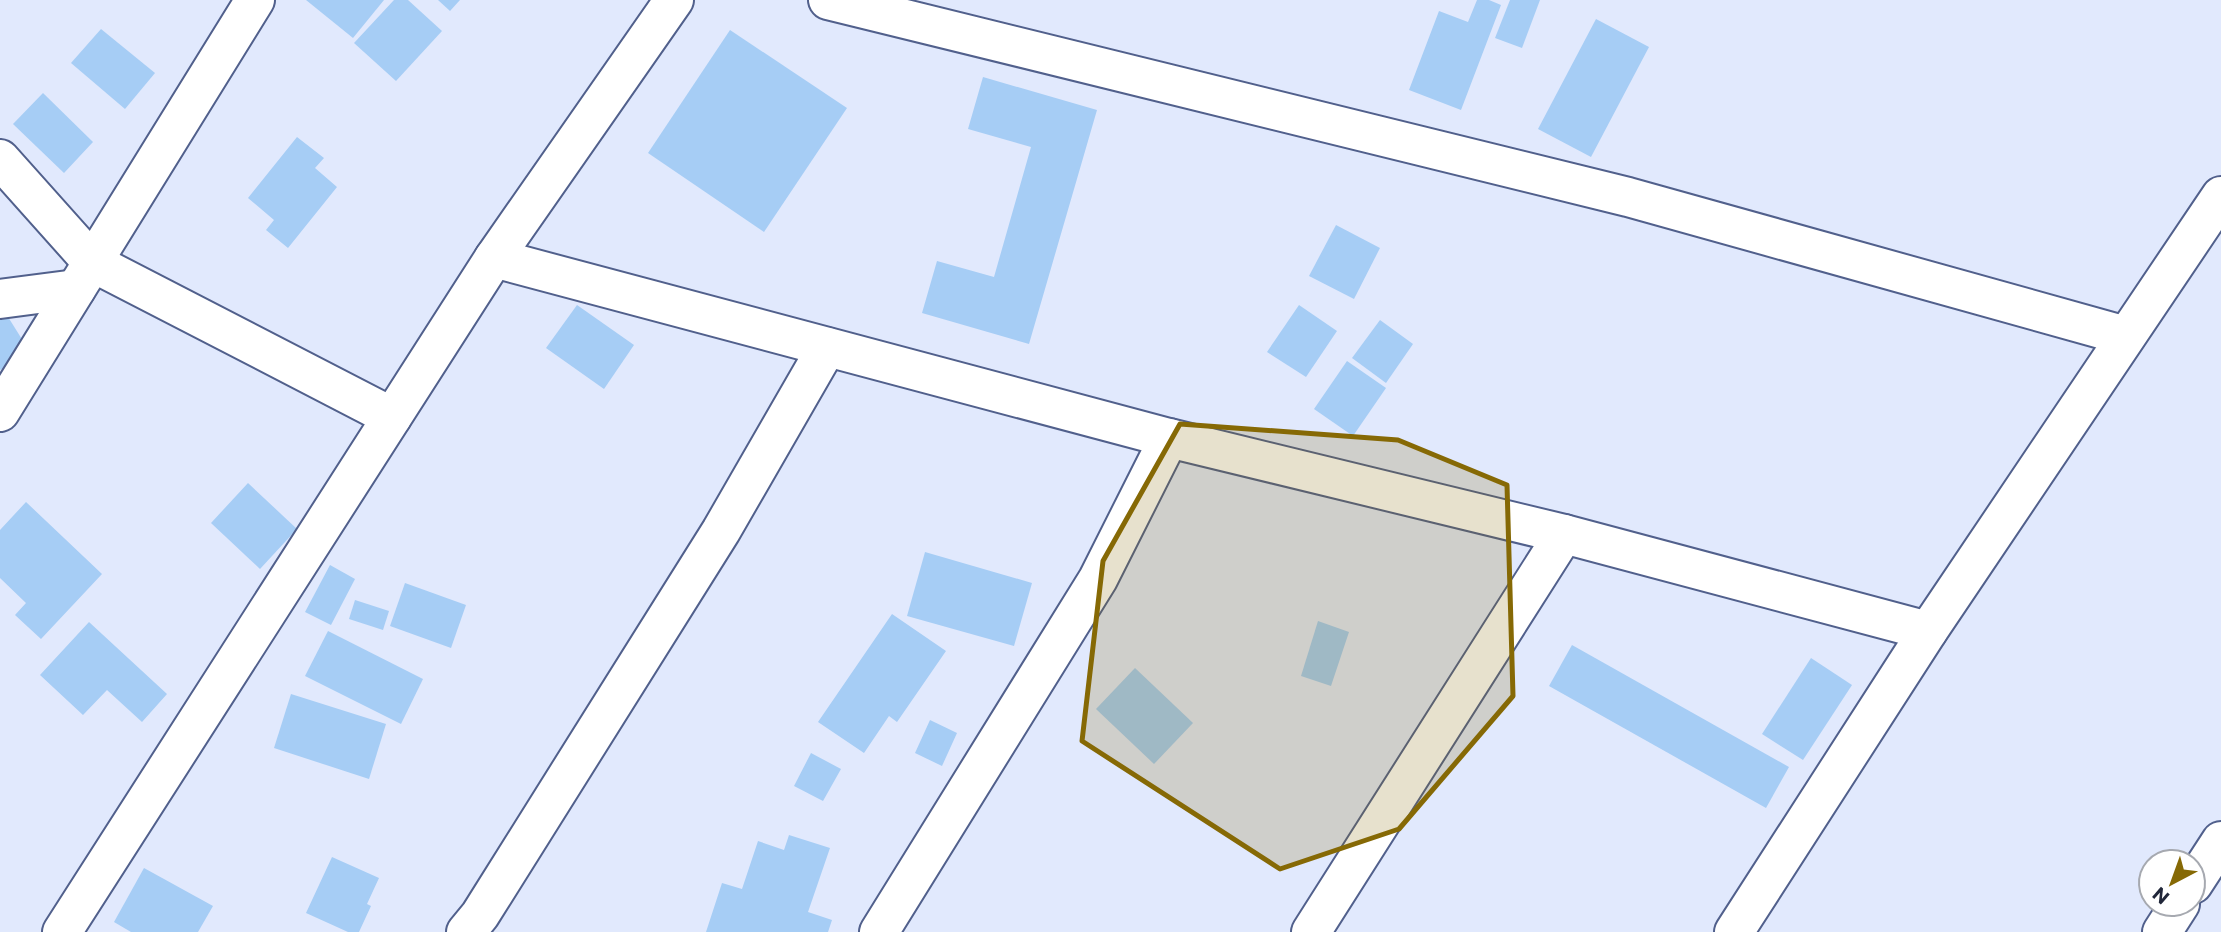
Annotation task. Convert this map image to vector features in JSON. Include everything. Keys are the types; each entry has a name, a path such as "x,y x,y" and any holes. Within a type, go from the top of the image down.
{"street":[{"path":"0,412 255,0"},
{"path":"62,932 494,258 674,0"},
{"path":"828,0 1628,197 2126,336"},
{"path":"0,159 84,276 392,417"},
{"path":"1734,932 1928,631 2221,196"},
{"path":"494,258 1169,438 1564,534 1928,631"},
{"path":"0,299 84,276"},
{"path":"466,932 481,915 721,531 827,347"},
{"path":"879,932 1098,579 1169,438"},
{"path":"1311,932 1564,534"},
{"path":"2207,862 2221,841"}],"highlighted area":[{"path":"1180,424 1398,440 1507,485 1513,696 1399,829 1280,869 1082,741 1103,561"}],"building":[{"path":"306,0 384,0 353,38"},
{"path":"394,0 408,0 442,31 396,81 354,43"},
{"path":"438,0 460,0 450,11"},
{"path":"1477,0 1489,0 1501,5 1461,110 1409,90 1439,11 1468,22"},
{"path":"1510,0 1540,0 1522,48 1495,38"},
{"path":"1596,19 1649,47 1591,157 1538,129"},
{"path":"101,29 155,73 125,109 71,63"},
{"path":"730,30 847,108 764,232 648,153"},
{"path":"983,77 1097,110 1029,344 922,313 937,261 994,277 1031,147 968,129"},
{"path":"43,93 93,142 64,173 13,124"},
{"path":"297,137 324,158 315,168 337,187 288,248 266,230 274,220 248,198"},
{"path":"1336,225 1380,248 1354,299 1309,276"},
{"path":"577,305 634,345 604,389 546,348"},
{"path":"1299,305 1337,331 1306,377 1267,352"},
{"path":"3,309 30,352 0,370 0,311"},
{"path":"1380,320 1413,344 1386,383 1352,358"},
{"path":"1347,361 1386,388 1353,436 1314,409"},
{"path":"248,483 297,529 260,569 211,523"},
{"path":"26,502 102,574 41,639 15,615 26,603 0,578 0,530"},
{"path":"925,552 1032,583 1014,646 907,616"},
{"path":"330,565 355,579 331,625 305,612"},
{"path":"405,583 466,605 451,648 390,626"},
{"path":"355,600 389,611 383,630 349,619"},
{"path":"892,614 946,651 897,722 889,716 864,753 818,722"},
{"path":"1318,621 1349,632 1331,686 1301,676"},
{"path":"89,622 167,694 142,722 107,690 83,715 40,675"},
{"path":"328,631 423,679 401,724 305,676"},
{"path":"1572,645 1789,767 1766,808 1549,686"},
{"path":"1811,658 1852,685 1803,760 1762,734"},
{"path":"1135,668 1193,723 1154,764 1096,709"},
{"path":"291,694 386,724 369,779 274,748"},
{"path":"930,720 957,733 942,766 915,753"},
{"path":"811,753 841,769 823,801 794,786"},
{"path":"789,835 830,848 808,912 832,920 828,932 706,932 722,883 742,889 758,841 784,850"},
{"path":"332,857 379,878 367,904 371,906 359,932 348,932 306,913"},
{"path":"144,868 213,906 198,932 131,932 114,922"}]}
